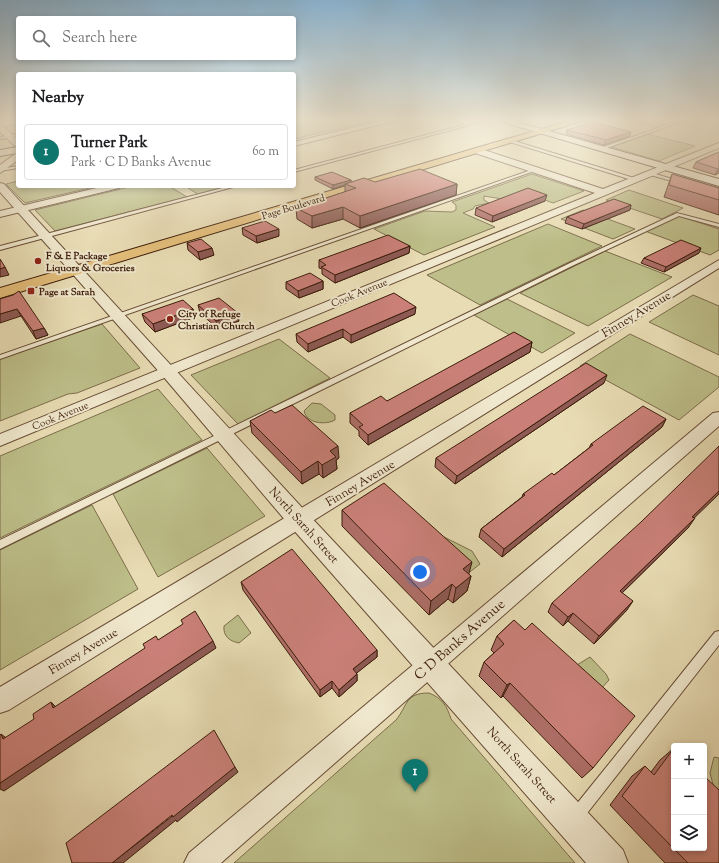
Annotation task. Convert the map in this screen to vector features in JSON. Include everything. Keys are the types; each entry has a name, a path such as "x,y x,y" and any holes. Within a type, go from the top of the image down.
{"main road":[{"name":"Page Boulevard","path":"0,293 450,159"},
{"path":"636,159 719,182"}],"street":[{"path":"0,170 13,159"},
{"path":"503,159 602,192"},
{"name":"Cook Avenue","path":"0,440 683,159"},
{"name":"North Sarah Street","path":"0,186 10,211 45,236 168,371 299,520 610,863"},
{"path":"10,211 108,188"},
{"name":"Finney Avenue","path":"0,701 719,263"},
{"name":"C D Banks Avenue","path":"199,863 719,417"}],"lane":[{"path":"296,170 338,159"},
{"path":"570,159 633,179"},
{"path":"0,170 16,167"},
{"path":"0,357 535,170"},
{"path":"648,173 684,184"},
{"path":"0,248 227,188"},
{"path":"0,545 224,434 679,214 719,226"},
{"path":"572,821 719,636"}],"green space":[{"path":"532,174 584,191 553,203 523,192 502,199 484,196 484,200 489,203 475,206 473,209 463,213 495,227 424,255 374,229 425,211 452,212 456,210 456,205 452,202"},
{"path":"16,182 16,188 89,188 25,203 6,184"},
{"path":"125,188 172,188 187,197 55,231 35,210"},
{"path":"188,188 224,188 199,195"},
{"path":"629,190 683,208 662,219 606,200"},
{"path":"583,210 635,229 613,239 561,219"},
{"path":"679,216 719,229 719,250 710,255 645,231"},
{"path":"548,224 602,246 480,305 427,275"},
{"path":"605,251 672,277 588,326 520,293"},
{"path":"693,295 719,306 719,355 649,322"},
{"path":"507,299 575,333 542,353 474,315"},
{"path":"102,324 140,368 0,421 0,359"},
{"path":"630,334 719,377 719,387 679,420 580,366"},
{"path":"279,339 330,378 238,424 191,375"},
{"path":"158,389 202,440 0,538 0,456"},
{"path":"312,403 321,404 335,415 335,420 322,423 309,419 304,411"},
{"path":"207,448 265,516 158,577 113,494"},
{"path":"92,505 138,589 0,670 0,550"},
{"path":"444,537 472,551 480,564 466,575"},
{"path":"238,615 251,633 239,643 227,638 224,630 224,626"},
{"path":"590,657 606,674 609,680 598,692 577,665"},
{"path":"429,693 441,700 448,710 451,719 575,863 234,863 396,720 411,698 415,695"},
{"path":"714,757 719,758 719,796 715,792 710,773"}],"building":[{"path":"702,159 719,159 719,168 718,169 696,162"},
{"path":"420,169 457,184 360,216 343,207 312,216 296,208 356,188 345,184 364,178 375,182"},
{"path":"332,172 351,180 333,185 315,177"},
{"path":"672,174 719,188 719,200 669,185"},
{"path":"528,188 547,195 493,216 476,208"},
{"path":"614,199 631,205 584,224 567,217"},
{"path":"265,221 279,229 256,236 242,228"},
{"path":"388,235 410,246 335,275 321,267 326,265 319,260"},
{"path":"201,239 212,248 198,252 187,243"},
{"path":"681,240 701,248 666,267 644,258"},
{"path":"0,259 5,267 0,269"},
{"path":"310,273 323,281 298,291 286,282"},
{"path":"19,291 44,328 33,331 17,309 0,314 0,299 13,295"},
{"path":"394,293 416,307 351,335 343,329 308,344 296,334"},
{"path":"219,298 238,313 216,321 198,305"},
{"path":"183,300 193,309 153,324 142,314"},
{"path":"514,332 532,342 368,435 359,427 363,425 350,413 381,396 387,401"},
{"path":"586,363 607,375 457,476 436,458"},
{"path":"292,405 338,446 330,451 336,457 322,465 318,461 301,472 250,421 271,410 275,413"},
{"path":"643,406 666,419 504,549 481,529 525,495 523,494 552,473 554,475 593,445 591,444"},
{"path":"719,446 719,491 692,517 695,518 620,591 633,601 599,636 573,613 568,617 552,603 641,522"},
{"path":"384,483 472,562 463,569 471,576 456,588 452,584 431,601 342,510"},
{"path":"292,549 377,650 353,669 357,674 339,690 332,681 320,690 241,582"},
{"path":"195,611 213,641 0,783 1,734 3,739 34,719 33,714 51,702 53,708 145,648 143,644 156,636 158,640 183,624 181,620"},
{"path":"514,620 525,630 532,623 635,716 593,768 510,683 507,685 484,662 504,644 497,636"},
{"path":"214,730 235,767 173,817 172,815 112,863 72,863 66,843"},
{"path":"671,752 671,846 622,796 645,766 654,775"},
{"path":"707,779 719,790 719,863 688,863 676,851 707,851"}],"place":[{"name":"F & E Package Liquors & Groceries","path":"38,261"},
{"name":"Page at Sarah","path":"31,291"},
{"name":"City of Refuge Christian Church","path":"170,319"},
{"name":"Turner Park","path":"415,792"}]}
